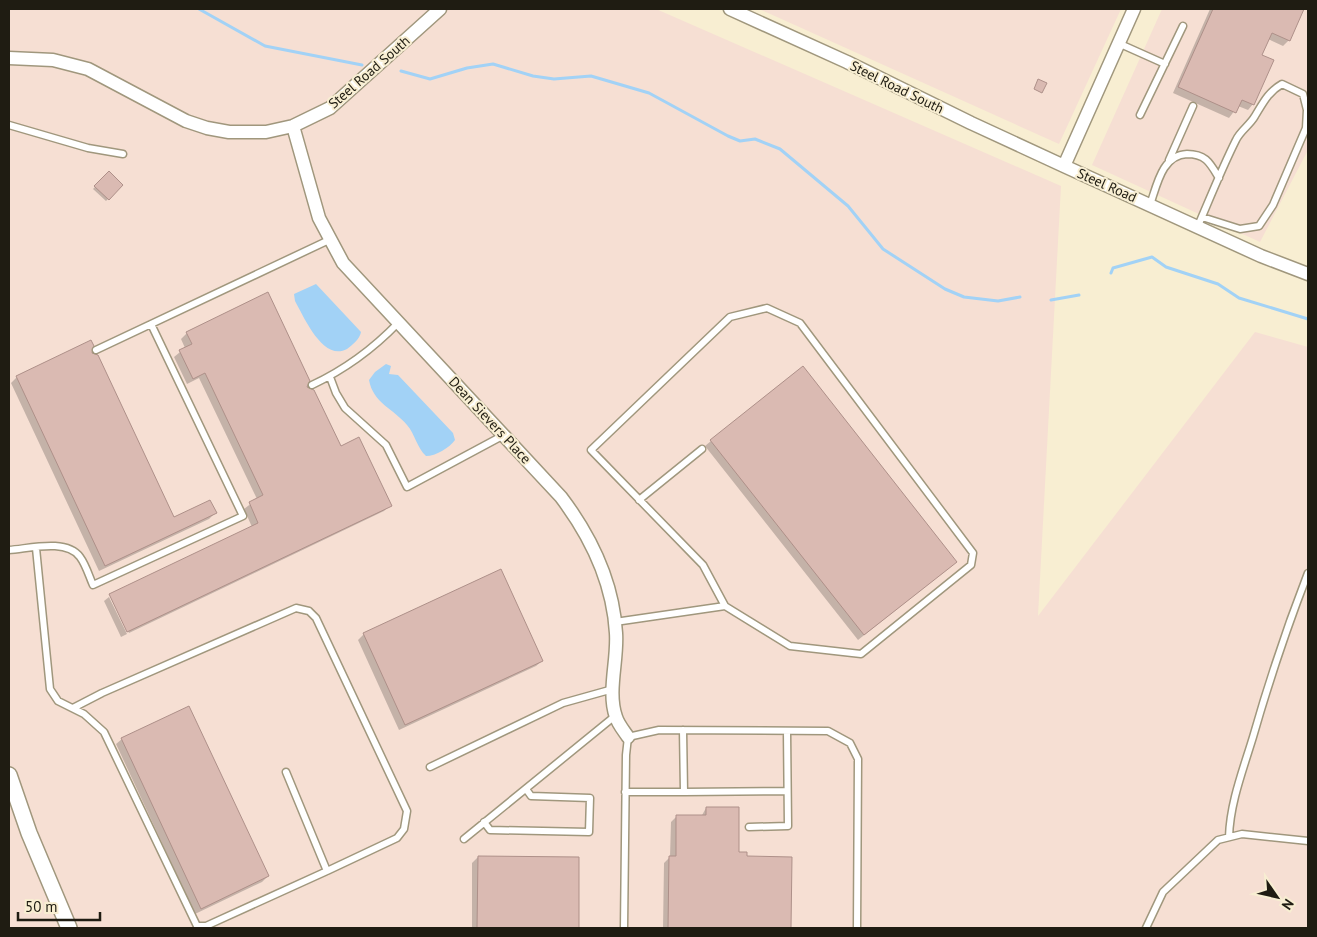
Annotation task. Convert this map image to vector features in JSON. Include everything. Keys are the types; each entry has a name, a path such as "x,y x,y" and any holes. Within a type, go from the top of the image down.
{"street":[{"name":"Steel Road South","path":"9,58 53,60 88,69 186,121 207,128 244,133 266,132 310,120 342,98 440,9"},
{"name":"Steel Road South","path":"730,9 847,62 1064,166"},
{"name":"Steel Road","path":"1134,9 1064,166 1150,205 1200,222 1261,256 1308,274"},
{"name":"Dean Sievers Place","path":"293,126 319,218 343,264 561,497 579,521 598,556 605,575 615,622 615,716 628,737"},
{"path":"9,775 29,833 69,928"}],"lane":[{"path":"1140,115 1183,26"},
{"path":"1118,43 1164,64"},
{"path":"1282,84 1303,94 1307,110 1306,128 1273,206 1259,226 1240,229 1200,222 1236,139 1254,118 1272,90 1282,84"},
{"path":"1150,205 1193,106"},
{"path":"9,125 88,148 122,154"},
{"path":"1168,161 1180,155 1198,154 1207,158 1219,178"},
{"path":"96,350 329,240"},
{"path":"767,308 800,323 972,553 971,565 861,654 790,646 725,606 703,565 591,450 730,317 767,308"},
{"path":"312,385 330,377 369,352 398,323"},
{"path":"9,550 58,546 74,552 81,560 93,585 243,516 151,324"},
{"path":"330,377 336,393 345,408 386,445 407,487 504,435"},
{"path":"640,500 702,449"},
{"path":"36,548 49,686 58,702 90,718 107,738 197,926 206,926 398,838 404,829 407,811 316,618 309,611 296,608 102,692 73,708"},
{"path":"1229,837 1230,814 1282,638 1308,573"},
{"path":"615,622 725,606"},
{"path":"430,766 563,703 614,689"},
{"path":"464,839 615,716"},
{"path":"624,928 625,792 628,737 659,730 787,730 828,731 836,733 850,743 858,759 857,928"},
{"path":"683,730 684,792"},
{"path":"749,827 788,826 787,730"},
{"path":"286,772 327,871"},
{"path":"484,822 490,830 589,832 590,798 531,796 526,788"},
{"path":"625,792 788,791"},
{"path":"1146,928 1162,892 1218,840 1242,834 1308,841"}],"shaded area":[{"path":"9,9 656,9 1061,186 1038,616 1255,332 1308,347 1308,928 9,928"},
{"path":"759,9 1121,9 1059,144"},
{"path":"1162,9 1308,9 1308,150 1260,242 1092,165"}],"water":[{"path":"316,284 361,332 347,349 338,351 322,344 309,327 295,301 294,294"},
{"path":"386,364 391,366 389,374 398,375 453,433 455,440 446,449 434,455 426,456 402,419 379,400 371,388 369,380 375,372"}],"building":[{"path":"1213,9 1304,9 1290,41 1272,33 1262,55 1274,60 1254,105 1242,100 1236,113 1178,87"},
{"path":"1038,79 1047,83 1042,93 1034,89"},
{"path":"109,171 123,185 109,200 94,186"},
{"path":"268,292 310,381 307,387 314,390 341,446 359,437 392,506 127,632 109,594 258,523 249,502 263,495 205,373 193,379 179,350 192,344 186,332"},
{"path":"91,340 94,346 92,353 98,355 174,517 210,500 217,513 105,566 16,376"},
{"path":"803,366 957,562 864,635 710,440"},
{"path":"501,569 543,661 405,725 363,633"},
{"path":"189,706 269,876 201,909 121,738"},
{"path":"706,807 739,807 739,852 747,852 747,856 792,857 791,928 668,928 669,856 676,856 676,815 706,815"},
{"path":"478,856 579,857 579,928 477,928"}],"waterway":[{"path":"199,9 265,46 362,65"},
{"path":"401,71 430,79 467,68 493,64 533,76 554,79 591,76 649,93 728,136 740,141 755,139 780,149 848,206 883,249 945,289 964,297 998,301 1020,297"},
{"path":"1111,273 1113,268 1152,257 1166,267 1218,284 1239,298 1308,319"},
{"path":"1051,300 1079,295"}]}
